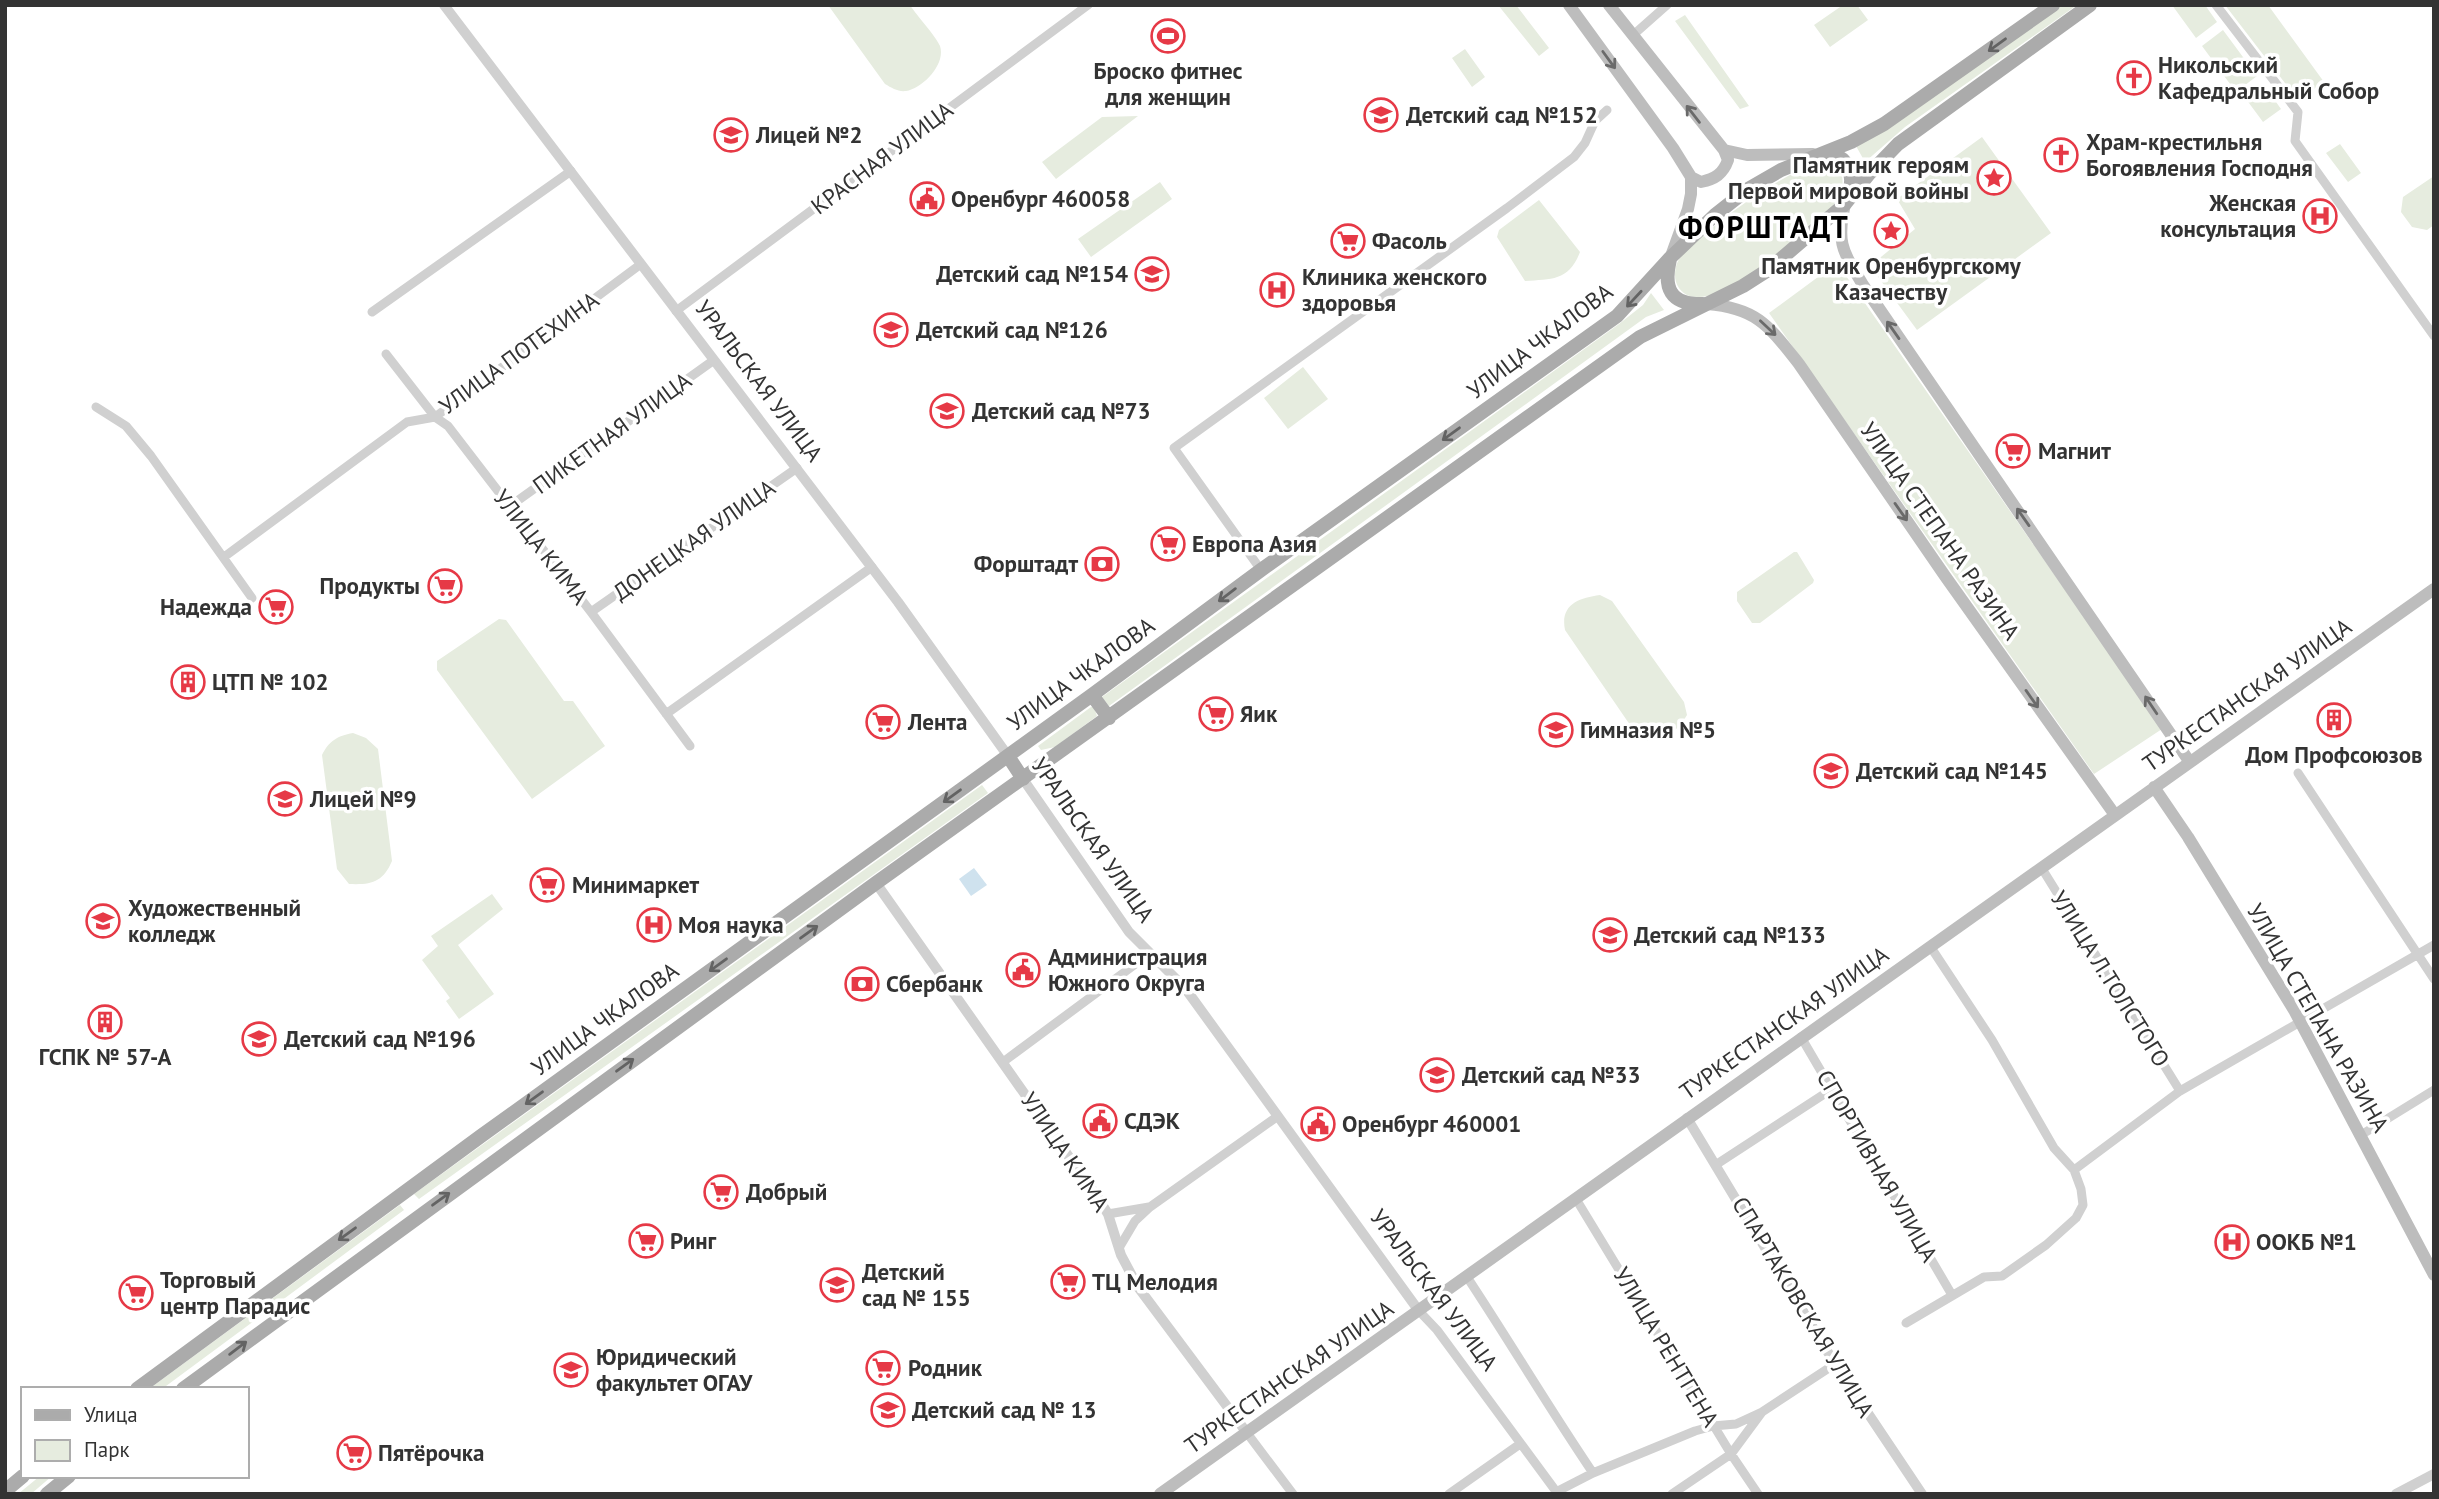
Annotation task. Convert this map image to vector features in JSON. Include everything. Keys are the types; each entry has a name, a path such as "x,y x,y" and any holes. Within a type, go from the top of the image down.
{"main road":[{"path":"1569,5 1691,177 1701,182 1714,180 1725,169 1728,160 1724,150 1609,5"},
{"name":"УЛИЦА ЧКАЛОВА","path":"140,1387 1261,570 1617,316 1670,258 1715,215 1748,190 1781,170 1851,142 1884,124 2053,5"},
{"path":"186,1387 876,883 1640,337 1768,270 1845,204 1868,174 1898,144 2090,5"},
{"path":"1724,150 1756,155 1832,154 1840,157 1850,170 1851,188 1839,229 1843,248 1863,285 2189,761"},
{"path":"1691,177 1688,209 1670,258 1666,274 1667,284 1673,295 1682,302 1707,304"},
{"name":"УЛИЦА СТЕПАНА РАЗИНА","path":"1707,304 1726,306 1751,314 1768,327 1792,355 2115,815"},
{"name":"ТУРКЕСТАНСКАЯ УЛИЦА","path":"1160,1494 2434,589"},
{"path":"1092,695 1109,718"},
{"name":"УРАЛЬСКАЯ УЛИЦА","path":"1008,756 1023,779"},
{"name":"УЛИЦА СТЕПАНА РАЗИНА","path":"2154,787 2188,837 2300,1022 2434,1275"},
{"path":"402,1194 418,1215"},
{"path":"5,1491 21,1478"}],"street":[{"name":"УРАЛЬСКАЯ УЛИЦА","path":"444,5 872,567 1008,756"},
{"name":"КРАСНАЯ УЛИЦА","path":"676,311 1088,5"},
{"path":"1632,36 1667,5"},
{"path":"2216,5 2298,112 2295,141 2434,336"},
{"path":"1261,570 1174,448 1574,157 1585,143 1595,121 1607,110"},
{"path":"372,312 571,171"},
{"name":"УЛИЦА ПОТЕХИНА","path":"225,557 407,422 435,416 640,264"},
{"name":"УЛИЦА КИМА","path":"386,354 435,416 448,426 690,746"},
{"name":"ПИКЕТНАЯ УЛИЦА","path":"510,506 714,360"},
{"path":"96,407 126,426 151,456 252,598"},
{"name":"ДОНЕЦКАЯ УЛИЦА","path":"591,612 797,468"},
{"path":"666,714 872,567"},
{"path":"2298,773 2434,979"},
{"name":"УРАЛЬСКАЯ УЛИЦА","path":"1023,779 1129,932 1185,988 1419,1311 1437,1330 1557,1493"},
{"name":"УЛИЦА Л.ТОЛСТОГО","path":"2041,867 2179,1091"},
{"name":"УЛИЦА КИМА","path":"876,883 1108,1214 1130,1273 1144,1295 1293,1494"},
{"path":"2074,1170 2179,1091 2434,944"},
{"path":"1906,1323 1984,1277 2002,1276 2046,1245 2076,1217 2083,1205 2074,1170 2054,1147 1992,1040 1930,946"},
{"path":"1003,1062 1149,954"},
{"name":"СПОРТИВНАЯ УЛИЦА","path":"1801,1037 1952,1295"},
{"path":"1717,1164 1832,1089"},
{"path":"2361,1135 2434,1090"},
{"path":"1119,1248 1135,1221 1150,1207 1278,1116"},
{"name":"СПАРТАКОВСКАЯ УЛИЦА","path":"1687,1118 1835,1364 1922,1494"},
{"name":"УЛИЦА РЕНТГЕНА","path":"1576,1199 1713,1426 1758,1494"},
{"path":"1108,1214 1150,1207"},
{"path":"1467,1277 1592,1473"},
{"path":"1557,1493 1592,1473 1713,1426 1736,1424 1762,1412 1835,1364"},
{"path":"1672,1494 1731,1454 1762,1412"},
{"path":"1449,1494 1520,1444"},
{"path":"2396,1494 2434,1474"}],"green space":[{"path":"828,5 910,5 940,46 940,60 932,74 913,89 906,91 885,84"},
{"path":"1498,5 1516,5 1549,48 1539,56"},
{"path":"1843,5 1857,5 1868,20 1830,47 1814,25"},
{"path":"2060,5 2077,5 1905,127 1865,162 1856,146 1891,126"},
{"path":"2172,5 2205,5 2217,22 2196,38"},
{"path":"2225,5 2268,5 2324,82 2298,100"},
{"path":"1685,15 1749,106 1740,109 1675,21"},
{"path":"2223,30 2257,76 2236,92 2202,46"},
{"path":"1465,49 1485,77 1472,87 1452,58"},
{"path":"2264,85 2281,109 2263,122 2246,99"},
{"path":"1138,116 1056,179 1042,162 1102,117"},
{"path":"1982,137 2051,233 1917,330 1870,266 1915,229 1897,199"},
{"path":"2340,144 2361,173 2348,182 2326,153"},
{"path":"1817,162 1827,162 1841,171 1842,175 1840,194 1827,212 1772,259 1724,290 1709,296 1696,297 1681,291 1675,272 1678,261 1686,251 1754,197"},
{"path":"2434,176 2434,225 2427,230 2412,227 2401,212 2403,197"},
{"path":"1160,182 1172,199 1091,257 1078,239"},
{"path":"1539,200 1580,252 1571,268 1558,277 1525,281 1497,237 1499,230"},
{"path":"1837,263 2162,729 2094,774 1769,313"},
{"path":"1651,293 1664,310 1646,317 1109,706 1102,697 1619,324 1643,305"},
{"path":"1303,367 1328,399 1288,429 1264,398"},
{"path":"1797,552 1814,580 1813,583 1760,623 1752,623 1737,601 1737,592"},
{"path":"1600,595 1612,601 1684,702 1687,715 1673,732 1662,738 1641,741 1565,630 1565,614 1572,604"},
{"path":"499,619 506,620 564,701 573,701 605,746 532,799 437,670 437,661"},
{"path":"1094,707 1097,716 1055,747 1041,750 1038,746"},
{"path":"353,733 366,738 378,749 392,861 385,874 376,881 349,884 337,869 322,755 334,740"},
{"path":"982,785 988,793 419,1199 414,1194"},
{"path":"492,894 503,909 458,945 494,994 459,1019 446,1001 450,998 422,960 438,946 431,936"},
{"path":"400,1205 404,1210 165,1387 152,1387"},
{"path":"38,1478 50,1478 31,1494 18,1494"}],"water":[{"path":"974,868 987,885 971,896 959,879"}],"place":[{"name":"Броско фитнес для женщин","path":"1168,36"},
{"name":"Никольский Кафедральный Собор","path":"2134,78"},
{"name":"Детский сад №152","path":"1381,115"},
{"name":"Лицей №2","path":"731,135"},
{"name":"Храм-крестильня Богоявления Господня","path":"2061,155"},
{"name":"Памятник героям Первой мировой войны","path":"1994,178"},
{"name":"Оренбург 460058","path":"927,199"},
{"name":"Женская консультация","path":"2320,216"},
{"name":"Памятник Оренбургскому Казачеству","path":"1891,231"},
{"name":"Фасоль","path":"1348,241"},
{"name":"Детский сад №154","path":"1152,274"},
{"name":"Клиника женского здоровья","path":"1277,290"},
{"name":"Детский сад №126","path":"891,330"},
{"name":"Детский сад №73","path":"947,411"},
{"name":"Магнит","path":"2013,451"},
{"name":"Европа Азия","path":"1168,544"},
{"name":"Форштадт","path":"1102,564"},
{"name":"Продукты","path":"445,586"},
{"name":"Надежда","path":"276,607"},
{"name":"ЦТП № 102","path":"188,682"},
{"name":"Яик","path":"1216,714"},
{"name":"Дом Профсоюзов","path":"2334,720"},
{"name":"Лента","path":"883,722"},
{"name":"Гимназия №5","path":"1556,730"},
{"name":"Детский сад №145","path":"1831,771"},
{"name":"Лицей №9","path":"285,799"},
{"name":"Минимаркет","path":"547,885"},
{"name":"Художественный колледж","path":"103,921"},
{"name":"Моя наука","path":"654,925"},
{"name":"Детский сад №133","path":"1610,935"},
{"name":"Администрация Южного Округа","path":"1023,970"},
{"name":"Сбербанк","path":"862,984"},
{"name":"ГСПК № 57-А","path":"105,1022"},
{"name":"Детский сад №196","path":"259,1039"},
{"name":"Детский сад №33","path":"1437,1075"},
{"name":"СДЭК","path":"1100,1121"},
{"name":"Оренбург 460001","path":"1318,1124"},
{"name":"Добрый","path":"721,1192"},
{"name":"Ринг","path":"646,1241"},
{"name":"ООКБ №1","path":"2232,1242"},
{"name":"ТЦ Мелодия","path":"1068,1282"},
{"name":"Детский сад № 155","path":"837,1285"},
{"name":"Торговый центр Парадис","path":"136,1293"},
{"name":"Родник","path":"883,1368"},
{"name":"Юридический факультет ОГАУ","path":"571,1370"},
{"name":"Детский сад № 13","path":"888,1410"},
{"name":"Пятёрочка","path":"354,1453"}],"district":[{"name":"ФОРШТАДТ","path":"1764,228"}]}
